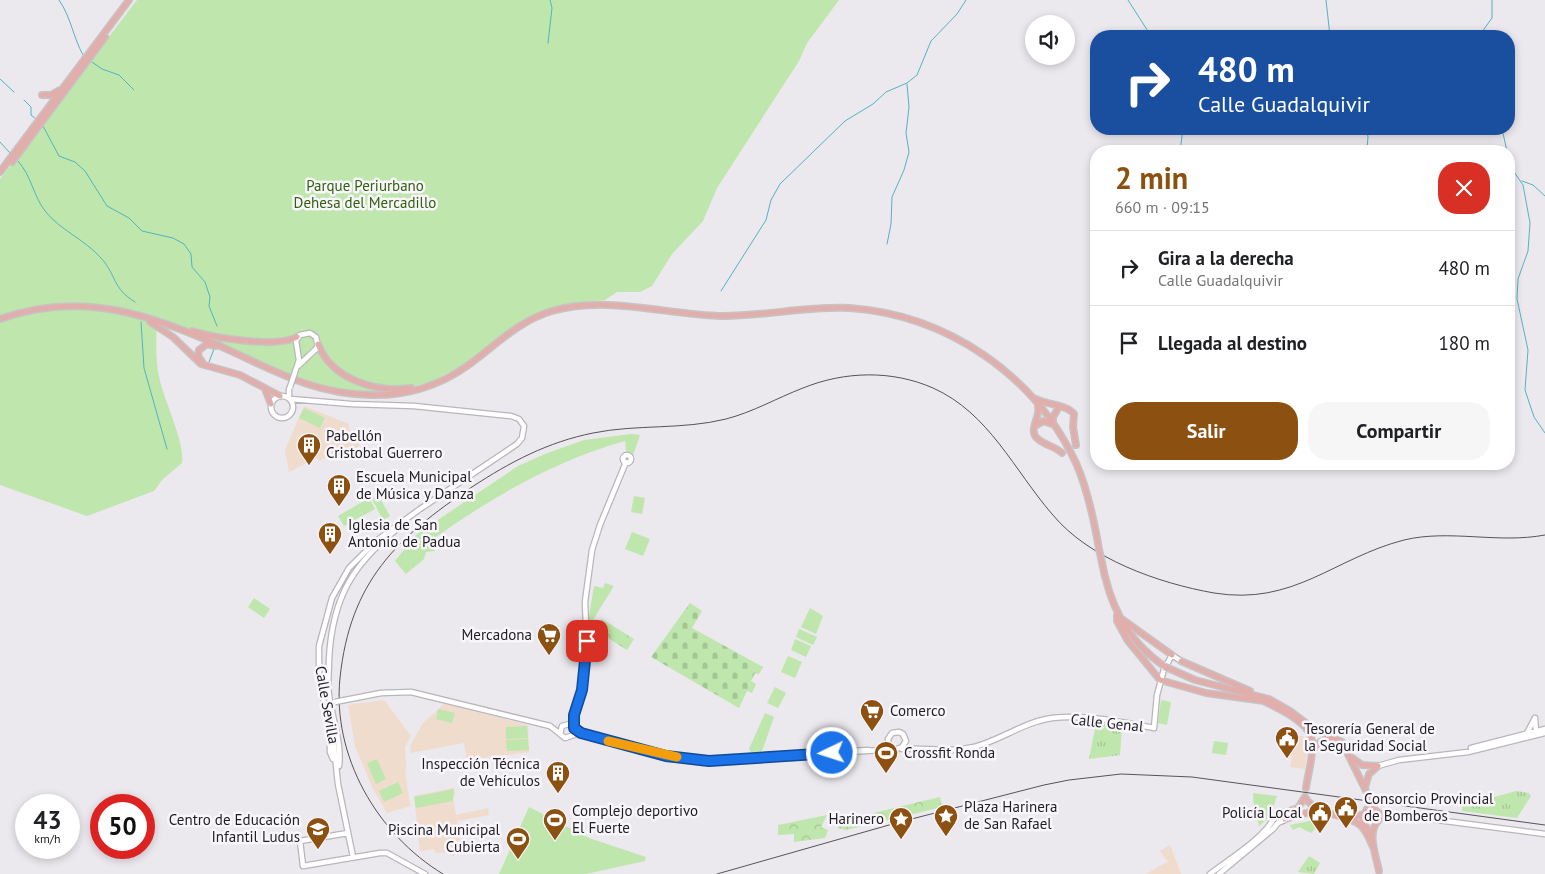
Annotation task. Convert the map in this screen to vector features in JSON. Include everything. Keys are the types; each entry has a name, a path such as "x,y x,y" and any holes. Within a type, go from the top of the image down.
{"main road":[{"path":"0,176 130,0"},
{"path":"48,97 70,82"},
{"path":"0,172 70,82"},
{"path":"48,97 54,101"},
{"path":"38,125 46,108 48,97"},
{"path":"0,319 31,310 64,305 100,306 140,315 172,327 225,348 289,379 329,391 357,395 388,395 427,387 465,368 506,335 537,316 575,306 607,304 720,316 808,308 847,308 879,311 912,320 955,337 987,356 1033,398 1054,425 1080,475 1093,515 1107,588 1122,630 1160,680 1206,693 1264,701"},
{"path":"140,315 173,337 194,359 205,366 240,375 264,389 290,399 462,410 511,416 523,423 523,436 517,444 426,506"},
{"path":"172,327 241,340 283,341 303,333 310,333 316,337 320,350 336,368 353,380 365,385 389,390 427,387"},
{"path":"297,337 295,345 299,352 298,366"},
{"path":"271,404 274,398 281,396 289,388 298,366 307,355 316,350 318,344"},
{"path":"205,366 198,356 201,347 210,345 225,348"},
{"path":"299,352 307,355"},
{"path":"289,388 293,409"},
{"path":"264,389 271,404 271,411 278,418 289,416 293,409 306,400"},
{"path":"1033,398 1059,407 1068,407 1074,414 1073,427 1076,445"},
{"path":"1033,398 1039,408 1034,436 1038,440 1057,448 1062,453"},
{"path":"1054,425 1053,417 1059,407"},
{"path":"1035,426 1043,421 1054,425"},
{"path":"587,638 583,637 580,632 586,626 586,602 592,550 600,525 626,462"},
{"name":"Calle Sevilla","path":"353,857 337,775 336,759 330,755 330,736 320,686 319,659 321,635 328,608 345,574 376,541 426,506"},
{"name":"Calle Sevilla","path":"337,775 339,751 328,685 330,651 339,600 348,583 369,555 393,532 426,506"},
{"path":"345,574 348,583"},
{"path":"332,598 336,602 339,600"},
{"path":"328,608 332,606 336,611"},
{"path":"1117,615 1172,655 1280,704 1310,727 1342,742 1370,801 1383,817"},
{"path":"1117,615 1137,642 1165,668 1195,680 1260,696"},
{"path":"550,726 564,738 572,737 574,715 582,690 587,638 592,631 586,626"},
{"path":"1160,680 1172,655"},
{"path":"1154,673 1165,668"},
{"name":"Calle Genal","path":"832,753 915,748 950,750 974,747 1025,725 1052,718 1089,717 1154,728 1155,707 1160,680"},
{"path":"332,702 381,693 411,692 550,726 569,724 574,728"},
{"path":"1252,695 1288,714 1304,726 1311,736 1312,751 1306,788"},
{"path":"560,734 560,729 574,715"},
{"path":"1534,724 1545,730"},
{"path":"1534,724 1536,732"},
{"path":"1526,734 1534,724"},
{"name":"Calle Genal","path":"574,728 587,735 666,756 709,761 832,753 845,750 869,750"},
{"path":"1350,757 1362,765 1378,766 1399,760 1446,755 1510,742 1545,730"},
{"path":"1446,755 1545,730"},
{"path":"905,737 905,744 897,749 889,745 889,735 896,732 901,733 905,737 915,748"},
{"path":"1510,742 1536,732"},
{"name":"Calle Genal","path":"572,737 587,735"},
{"path":"1312,751 1318,743 1332,738"},
{"name":"Calle Genal","path":"849,753 882,748 888,739"},
{"path":"336,759 339,756 339,751"},
{"path":"1365,787 1368,774 1378,766"},
{"path":"1210,874 1276,821 1284,822 1285,816 1298,808 1305,797 1317,810"},
{"path":"1370,801 1363,815 1379,871"},
{"path":"1219,874 1274,829 1277,813 1285,816 1317,810 1349,819 1364,829 1373,846"},
{"path":"1349,819 1363,815 1422,818 1545,834"},
{"path":"1373,846 1373,826 1383,817"},
{"path":"348,833 300,841 303,866 353,857 387,854 426,874"}],"shaded area":[{"path":"304,406 349,424 349,430 357,435 360,443 355,455 346,460 333,454 319,461 318,458 314,459 289,472 285,450"},
{"path":"384,700 411,736 405,747 405,770 410,806 387,813 373,789 355,746 348,705"},
{"path":"445,703 528,725 529,752 467,760 464,743 410,753 411,744 423,723"},
{"path":"1286,732 1309,738 1305,769 1290,767 1292,756 1283,754"},
{"path":"454,788 455,795 453,797 456,815 488,808 489,815 457,821 461,843 453,857 447,852 436,853 434,849 420,851 414,796"},
{"path":"1170,845 1181,874 1146,874 1169,861 1166,860 1160,851"}],"green space":[{"name":"Parque Periurbano Dehesa del Mercadillo","path":"137,0 839,0 807,43 799,61 717,188 703,221 672,254 652,286 640,292 617,292 605,300 574,303 544,312 521,323 470,361 431,382 399,390 381,392 342,390 291,375 157,319 156,350 158,373 181,445 182,463 163,479 154,491 87,516 0,485 0,179"},
{"path":"304,408 325,418 320,428 299,418"},
{"path":"631,434 640,435 633,455 626,451 625,441 598,449 547,470 498,496 429,542 435,551 426,552 424,559 406,574 395,561 417,534 518,466 584,440"},
{"path":"378,495 390,516 383,520 372,499"},
{"path":"634,496 645,498 642,514 631,512"},
{"path":"369,498 375,509 344,526 338,516"},
{"path":"632,532 650,539 643,556 625,549"},
{"path":"605,583 614,586 591,623 588,622 594,586 603,588"},
{"path":"254,598 270,609 264,618 248,607"},
{"path":"690,603 702,611 692,628 763,667 759,674 755,673 751,681 756,684 752,693 747,691 739,708 651,657"},
{"path":"810,608 823,616 816,634 801,627"},
{"path":"602,619 634,639 627,650 595,630"},
{"path":"799,629 817,637 813,645 796,637"},
{"path":"795,639 811,646 806,657 791,650"},
{"path":"788,656 802,662 795,678 781,672"},
{"path":"775,687 786,693 778,708 767,703"},
{"path":"1161,700 1171,702 1167,725 1158,723"},
{"path":"438,709 455,713 452,723 436,719"},
{"path":"765,713 774,717 761,754 753,755 749,749"},
{"path":"1101,722 1122,726 1120,755 1089,759 1096,724 1101,725"},
{"path":"527,726 528,738 506,739 506,727"},
{"path":"528,739 529,750 507,751 506,740"},
{"path":"1214,741 1228,743 1226,755 1212,753"},
{"path":"377,759 386,779 376,784 367,763"},
{"path":"398,782 403,793 384,802 379,791"},
{"path":"454,789 453,801 416,808 414,797"},
{"path":"1516,791 1529,793 1531,796 1517,818 1462,811 1462,806"},
{"path":"1253,793 1277,796 1270,817 1259,826 1254,808"},
{"path":"940,797 942,807 846,830 838,828 840,819 844,820"},
{"name":"Complejo deportivo El Fuerte","path":"529,807 589,838 646,857 645,861 586,874 499,874"},
{"path":"827,815 821,827 828,830 825,838 794,842 794,834 778,835 778,825"},
{"path":"1315,820 1317,827 1311,833 1299,827 1293,830 1290,825"},
{"path":"1309,856 1320,863 1314,874 1298,872"}],"waterway":[{"path":"59,0 83,55"},
{"path":"548,43 552,8 550,0"},
{"path":"721,291 766,220 771,200 780,184 845,121 873,104 886,92 907,83 917,75 931,41 957,14 966,0"},
{"path":"1128,0 1147,30"},
{"path":"1326,0 1329,30"},
{"path":"1484,30 1492,18 1492,0"},
{"path":"92,62 102,69 119,75 134,90"},
{"path":"0,79 14,92"},
{"path":"887,244 891,224 892,197 904,170 909,152 906,133 909,107 907,84"},
{"path":"24,100 31,107 31,115 36,119"},
{"path":"43,126 59,156 75,162 85,171 107,206 129,218 142,231 173,238 184,244 191,254 192,267 205,282 210,297 209,306 217,326"},
{"path":"1181,145 1182,135"},
{"path":"1367,135 1367,145"},
{"path":"1503,135 1506,145"},
{"path":"0,142 10,153"},
{"path":"18,161 23,167 45,211 58,224 87,245 101,258 118,287 135,302"},
{"path":"1515,173 1523,185 1530,223 1528,251 1518,279 1517,299 1528,350 1525,390 1534,417 1545,433"},
{"path":"1522,181 1533,185 1545,196"},
{"path":"141,322 144,368 167,449"},
{"path":"209,362 214,349"}],"railway":[{"path":"443,874 419,857 379,815 364,790 352,764 343,736 339,707 340,678 345,644 354,615 366,589 381,566 399,545 421,525 472,487 515,461 545,447 576,437 610,430 693,425 726,419 746,413 819,382 852,376 885,376 901,378 933,388 953,399 970,412 999,444 1052,514 1067,530 1085,544 1126,567 1192,589 1242,595 1268,593 1291,587 1379,548 1421,537 1510,538 1545,535"},
{"path":"717,874 896,823 1044,785 1121,774 1192,777 1545,825"}],"slow traffic":[{"path":"608,741 643,751 677,757"}],"place":[{"name":"Pabellón Cristobal Guerrero","path":"309,466"},
{"name":"Escuela Municipal de Música y Danza","path":"339,507"},
{"name":"Iglesia de San Antonio de Padua","path":"330,555"},
{"name":"Mercadona","path":"549,656"},
{"name":"Comerco","path":"872,732"},
{"name":"Tesorería General de la Seguridad Social","path":"1287,759"},
{"name":"Crossfit Ronda","path":"886,774"},
{"name":"Inspección Técnica de Vehículos","path":"558,794"},
{"name":"Consorcio Provincial de Bomberos","path":"1346,829"},
{"name":"Policía Local","path":"1320,834"},
{"name":"Plaza Harinera de San Rafael","path":"946,837"},
{"name":"Harinero","path":"901,840"},
{"name":"Complejo deportivo El Fuerte","path":"555,841"},
{"name":"Centro de Educación Infantil Ludus","path":"318,850"},
{"name":"Piscina Municipal Cubierta","path":"518,860"}],"route":[{"path":"587,641 582,690 574,715 574,728 581,733 666,756 709,761 832,753"}]}
